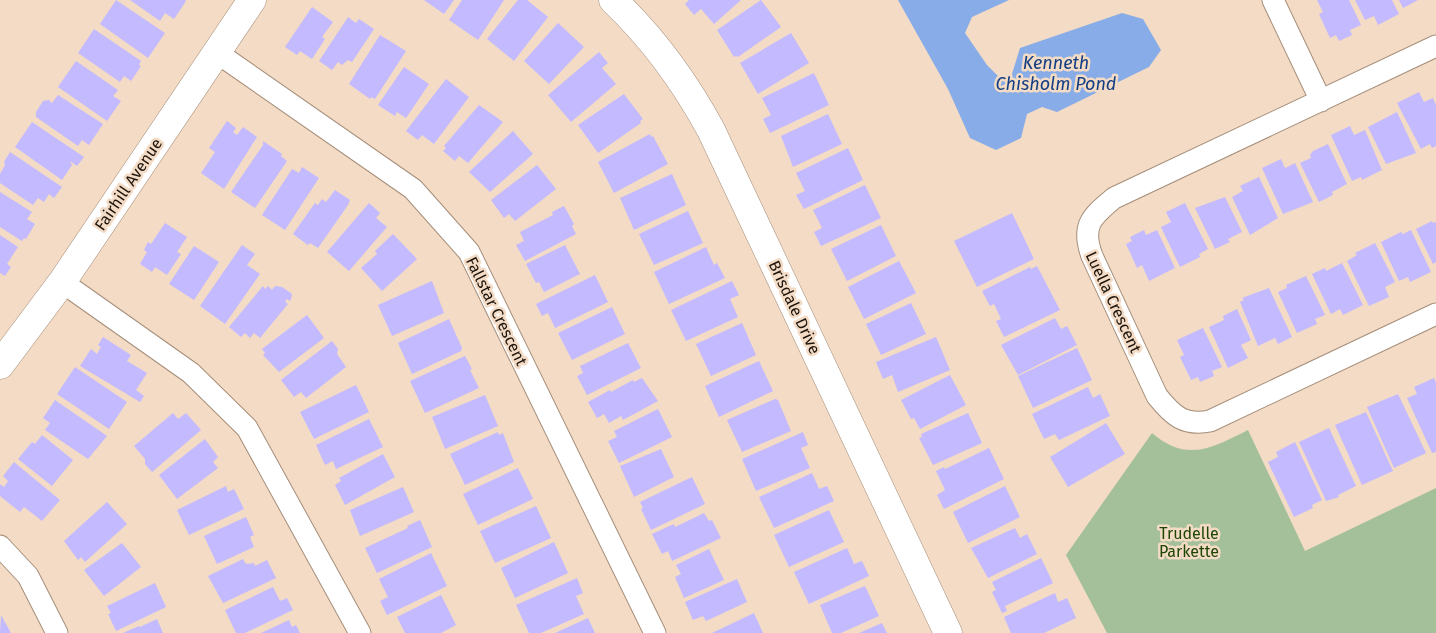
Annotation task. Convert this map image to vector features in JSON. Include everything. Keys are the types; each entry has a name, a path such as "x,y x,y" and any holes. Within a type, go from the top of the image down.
{"street":[{"name":"Fairhill Avenue","path":"0,364 62,282 252,0"},
{"name":"Brisdale Drive","path":"612,0 658,49 683,82 711,130 948,633"},
{"path":"1273,0 1321,101"},
{"name":"Luella Crescent","path":"1436,46 1114,198 1089,222 1086,240 1157,396 1169,412 1185,421 1198,423 1210,421 1436,314"},
{"name":"Fallstar Crescent","path":"216,52 413,189 469,252 655,633"},
{"path":"62,282 191,373 247,428 360,633"},
{"path":"0,546 28,576 57,633"}],"green space":[{"name":"Trudelle Parkette","path":"1248,430 1305,551 1436,488 1436,633 1107,633 1066,555 1152,433 1177,448 1188,450 1211,447"}],"water":[{"name":"Kenneth Chisholm Pond","path":"898,0 1009,0 972,17 965,33 987,65 1001,79 1012,74 1020,48 1122,13 1143,19 1161,50 1149,67 1057,112 1042,107 1027,114 1021,138 996,150 970,138 948,89"}],"building":[{"path":"116,0 165,33 148,58 100,24"},
{"path":"130,0 186,1 174,19 165,13 160,21"},
{"path":"424,0 454,0 444,14"},
{"path":"462,0 504,0 478,40 449,20"},
{"path":"518,0 527,0 548,17 514,61 487,39"},
{"path":"689,0 741,0 714,24 701,9 694,15 685,4"},
{"path":"761,0 781,27 738,57 734,57 717,30"},
{"path":"1317,0 1349,0 1361,25 1350,30 1352,35 1339,41 1336,35 1330,38 1319,14 1323,12"},
{"path":"1355,0 1392,0 1399,14 1378,25 1374,16 1365,20"},
{"path":"1399,0 1418,0 1403,8"},
{"path":"312,7 333,22 322,37 325,39 312,59 300,51 297,55 285,47"},
{"path":"348,17 356,23 359,19 374,29 352,62 348,60 342,65 338,62 332,70 319,61"},
{"path":"558,23 584,47 549,84 524,61"},
{"path":"94,29 141,61 139,65 141,66 131,81 124,76 120,82 78,53"},
{"path":"791,33 809,63 758,94 740,63"},
{"path":"380,35 406,51 375,99 371,97 370,99 349,84"},
{"path":"599,52 608,63 602,68 616,84 571,122 548,95"},
{"path":"76,61 118,90 113,96 121,101 107,121 58,87"},
{"path":"404,67 429,84 406,118 397,112 395,116 378,105"},
{"path":"814,73 829,105 770,133 763,119 771,115 762,98"},
{"path":"446,79 469,97 434,144 422,135 418,140 406,131"},
{"path":"1419,92 1424,102 1433,98 1436,105 1436,146 1432,148 1430,144 1421,149 1397,103"},
{"path":"624,94 643,119 640,121 641,123 598,153 578,125"},
{"path":"58,95 103,124 89,145 82,140 78,146 36,117 36,112 43,101 49,100 52,103"},
{"path":"479,105 503,122 468,163 459,156 455,161 443,151 446,148 444,146"},
{"path":"1397,112 1416,153 1386,164 1368,127"},
{"path":"828,114 842,144 793,167 781,136"},
{"path":"227,121 236,128 233,132 237,135 243,127 257,137 224,189 201,173 215,152 209,148"},
{"path":"32,122 84,157 77,166 70,161 72,165 62,180 15,147"},
{"path":"1350,126 1354,135 1365,130 1382,170 1362,180 1361,177 1352,181 1331,135"},
{"path":"513,131 533,154 490,192 469,172"},
{"path":"650,134 651,137 653,136 668,164 614,193 598,162"},
{"path":"263,141 282,154 281,156 287,161 255,208 231,192 263,145"},
{"path":"1328,144 1347,184 1332,192 1333,195 1319,202 1300,163 1311,158 1310,155 1313,151"},
{"path":"848,148 863,180 804,209 796,195 805,191 796,173"},
{"path":"10,152 62,187 54,198 49,194 44,202 38,198 33,205 0,183 0,174"},
{"path":"1281,159 1285,168 1295,163 1313,202 1283,214 1262,168"},
{"path":"537,165 556,189 515,221 509,214 504,218 491,200"},
{"path":"302,167 319,178 285,230 262,215 292,169 299,173"},
{"path":"672,174 686,205 634,230 620,198"},
{"path":"1259,177 1278,218 1250,235 1232,197 1243,191 1240,186"},
{"path":"865,185 881,218 821,246 814,232 822,228 813,210"},
{"path":"335,190 350,200 348,205 318,248 310,243 308,245 293,234 315,203 318,205 322,199 326,202"},
{"path":"0,192 32,212 27,219 35,224 26,239 24,238 22,241 0,227"},
{"path":"1225,197 1242,232 1228,239 1230,242 1215,249 1195,208"},
{"path":"369,203 380,213 376,218 387,227 349,271 327,252"},
{"path":"1185,203 1208,249 1199,254 1200,257 1180,267 1161,227 1171,222 1166,212"},
{"path":"564,206 574,224 572,226 576,234 525,261 516,245 524,241 520,232 553,215 552,212"},
{"path":"688,211 703,243 654,265 639,234"},
{"path":"1012,213 1034,259 977,287 954,241"},
{"path":"1432,221 1433,223 1436,222 1436,262 1433,264 1416,229"},
{"path":"165,223 187,237 177,252 181,254 167,275 155,267 152,272 140,264 147,252 144,250 148,242 151,244"},
{"path":"881,225 896,256 847,281 831,249"},
{"path":"1144,230 1146,235 1157,230 1175,268 1149,281 1142,265 1137,268 1126,244 1132,241 1130,237"},
{"path":"1411,230 1431,272 1410,282 1408,277 1399,281 1381,242 1401,232 1403,234"},
{"path":"393,234 417,259 382,291 361,268 377,254 375,251"},
{"path":"0,235 18,247 7,264 11,267 5,276 0,273"},
{"path":"1375,243 1395,282 1385,287 1389,297 1369,306 1347,261 1357,255 1355,253"},
{"path":"242,245 255,254 247,265 260,274 225,324 200,306"},
{"path":"565,245 580,274 544,292 539,282 536,283 526,264"},
{"path":"194,246 219,262 194,300 169,284"},
{"path":"706,247 714,265 717,263 725,278 669,304 654,272"},
{"path":"899,261 916,293 864,319 848,287"},
{"path":"1342,263 1363,305 1343,315 1340,309 1331,314 1312,274 1325,268 1326,271"},
{"path":"1037,266 1060,310 1004,337 996,321 1001,319 994,304 990,306 982,291 1030,267 1031,269"},
{"path":"595,275 608,302 555,328 548,313 542,316 536,304"},
{"path":"1306,276 1325,315 1315,319 1317,324 1297,333 1278,292 1287,288 1286,285"},
{"path":"432,281 444,313 392,336 378,305"},
{"path":"732,281 739,295 730,299 738,317 686,341 671,310"},
{"path":"263,286 265,289 268,286 272,290 275,286 282,287 292,294 291,299 290,301 287,299 285,302 288,304 260,338 254,333 250,338 245,333 241,337 229,327"},
{"path":"1269,288 1292,337 1278,344 1275,338 1258,346 1240,302 1244,300 1242,298"},
{"path":"911,303 926,334 881,355 866,324"},
{"path":"612,307 625,334 572,360 558,333"},
{"path":"1237,309 1251,340 1241,345 1248,358 1228,368 1209,327 1224,320 1223,316"},
{"path":"307,315 324,338 279,372 263,355 265,353 262,349"},
{"path":"1055,318 1061,329 1067,326 1077,345 1018,375 1001,345"},
{"path":"449,319 462,348 461,351 412,374 398,343"},
{"path":"742,323 756,355 711,376 696,344"},
{"path":"1203,328 1222,367 1212,371 1214,376 1200,382 1198,377 1191,380 1180,357 1184,355 1177,340"},
{"path":"103,337 131,355 127,361 147,373 136,390 144,396 140,402 80,366 91,349 97,354 101,347 98,345"},
{"path":"936,337 950,370 898,392 892,375 883,379 876,362"},
{"path":"332,341 338,349 337,354 346,367 306,398 301,392 294,397 281,380"},
{"path":"628,343 641,368 587,395 577,376 583,373 580,366"},
{"path":"1077,348 1092,380 1033,408 1018,376"},
{"path":"465,356 479,388 425,413 410,381"},
{"path":"759,361 773,391 719,417 705,386"},
{"path":"75,367 127,402 109,429 57,394"},
{"path":"950,375 966,405 920,429 914,418 911,419 901,400"},
{"path":"642,378 658,401 623,420 621,416 609,423 604,414 597,418 588,402 610,390 611,392 633,380 634,382"},
{"path":"1434,378 1436,383 1436,452 1432,453 1407,398 1417,394 1414,387"},
{"path":"356,385 369,412 314,439 300,412"},
{"path":"1088,387 1093,398 1100,394 1110,416 1059,440 1055,434 1044,439 1032,414"},
{"path":"1398,394 1426,453 1394,468 1367,407"},
{"path":"485,395 498,426 445,449 432,417"},
{"path":"775,399 778,400 791,431 742,452 727,420"},
{"path":"55,400 107,436 88,459 45,430 50,423 43,418"},
{"path":"658,409 672,437 619,463 608,441 617,437 614,431"},
{"path":"1366,412 1393,471 1362,485 1335,425"},
{"path":"173,413 178,419 186,413 201,430 152,472 145,464 145,459 134,446"},
{"path":"968,413 982,443 933,465 919,438 922,437 921,434"},
{"path":"369,419 383,447 336,469 333,461 325,465 316,445"},
{"path":"1106,423 1125,454 1068,487 1050,457"},
{"path":"1329,428 1356,486 1338,495 1339,497 1326,501 1299,442"},
{"path":"498,432 499,435 503,433 514,462 465,485 450,454"},
{"path":"803,432 808,445 801,448 810,468 756,491 742,459"},
{"path":"42,435 73,460 52,486 18,459 32,442 35,444"},
{"path":"205,439 218,457 213,462 218,468 177,499 159,475"},
{"path":"1295,442 1322,500 1312,505 1313,508 1294,517 1268,462 1278,457 1276,452"},
{"path":"989,448 1004,479 944,509 937,495 945,490 936,471 944,467 945,469"},
{"path":"661,449 674,477 634,497 620,466"},
{"path":"383,454 395,477 345,505 335,485 341,481 339,478"},
{"path":"14,462 60,500 42,521 24,507 20,512 0,496 0,484 4,487 8,481 3,476"},
{"path":"518,468 533,499 478,525 463,494"},
{"path":"812,473 819,489 827,486 834,501 774,528 759,497"},
{"path":"692,477 705,504 651,530 641,509 643,508 640,502"},
{"path":"226,486 228,492 234,489 244,509 189,535 177,510"},
{"path":"1005,486 1020,517 968,543 953,512"},
{"path":"403,487 414,512 360,536 350,510"},
{"path":"107,502 127,524 85,562 81,557 78,560 64,541"},
{"path":"536,506 551,538 495,563 480,531"},
{"path":"829,510 844,542 789,567 774,535"},
{"path":"704,513 709,521 712,520 721,538 672,561 668,551 662,554 652,534 674,524 675,527"},
{"path":"246,517 254,535 250,537 254,547 217,564 204,536"},
{"path":"420,520 432,547 377,573 365,548 408,528 407,526"},
{"path":"1015,528 1020,538 1027,534 1037,554 988,578 971,548"},
{"path":"554,542 568,573 515,598 501,568"},
{"path":"122,543 141,567 104,596 84,570"},
{"path":"847,548 854,564 862,561 869,576 809,604 794,572"},
{"path":"709,549 724,580 684,598 675,577 681,574 676,565"},
{"path":"431,553 447,586 387,615 380,601 388,597 379,579"},
{"path":"1041,558 1053,583 1005,606 1007,611 1002,613 992,592 996,590 992,582"},
{"path":"243,559 246,564 254,563 255,566 267,560 276,578 223,603 208,576"},
{"path":"577,578 583,593 576,596 584,614 541,633 529,633 516,605"},
{"path":"737,579 747,602 706,621 703,616 693,620 685,602"},
{"path":"155,583 166,607 116,631 108,614 111,613 107,606"},
{"path":"865,586 879,616 841,633 832,633 820,605"},
{"path":"273,587 280,601 287,598 293,610 245,633 236,633 225,610"},
{"path":"1055,593 1058,602 1067,598 1076,618 1044,633 1011,633 1004,617"},
{"path":"441,595 456,625 441,633 405,633 397,617"},
{"path":"754,613 763,633 712,633"},
{"path":"1,615 11,633 0,633"},
{"path":"588,618 595,633 555,633"},
{"path":"157,619 163,633 123,633 140,627"},
{"path":"289,620 292,627 296,625 300,633 261,633"},
{"path":"882,623 887,633 859,633"}]}
